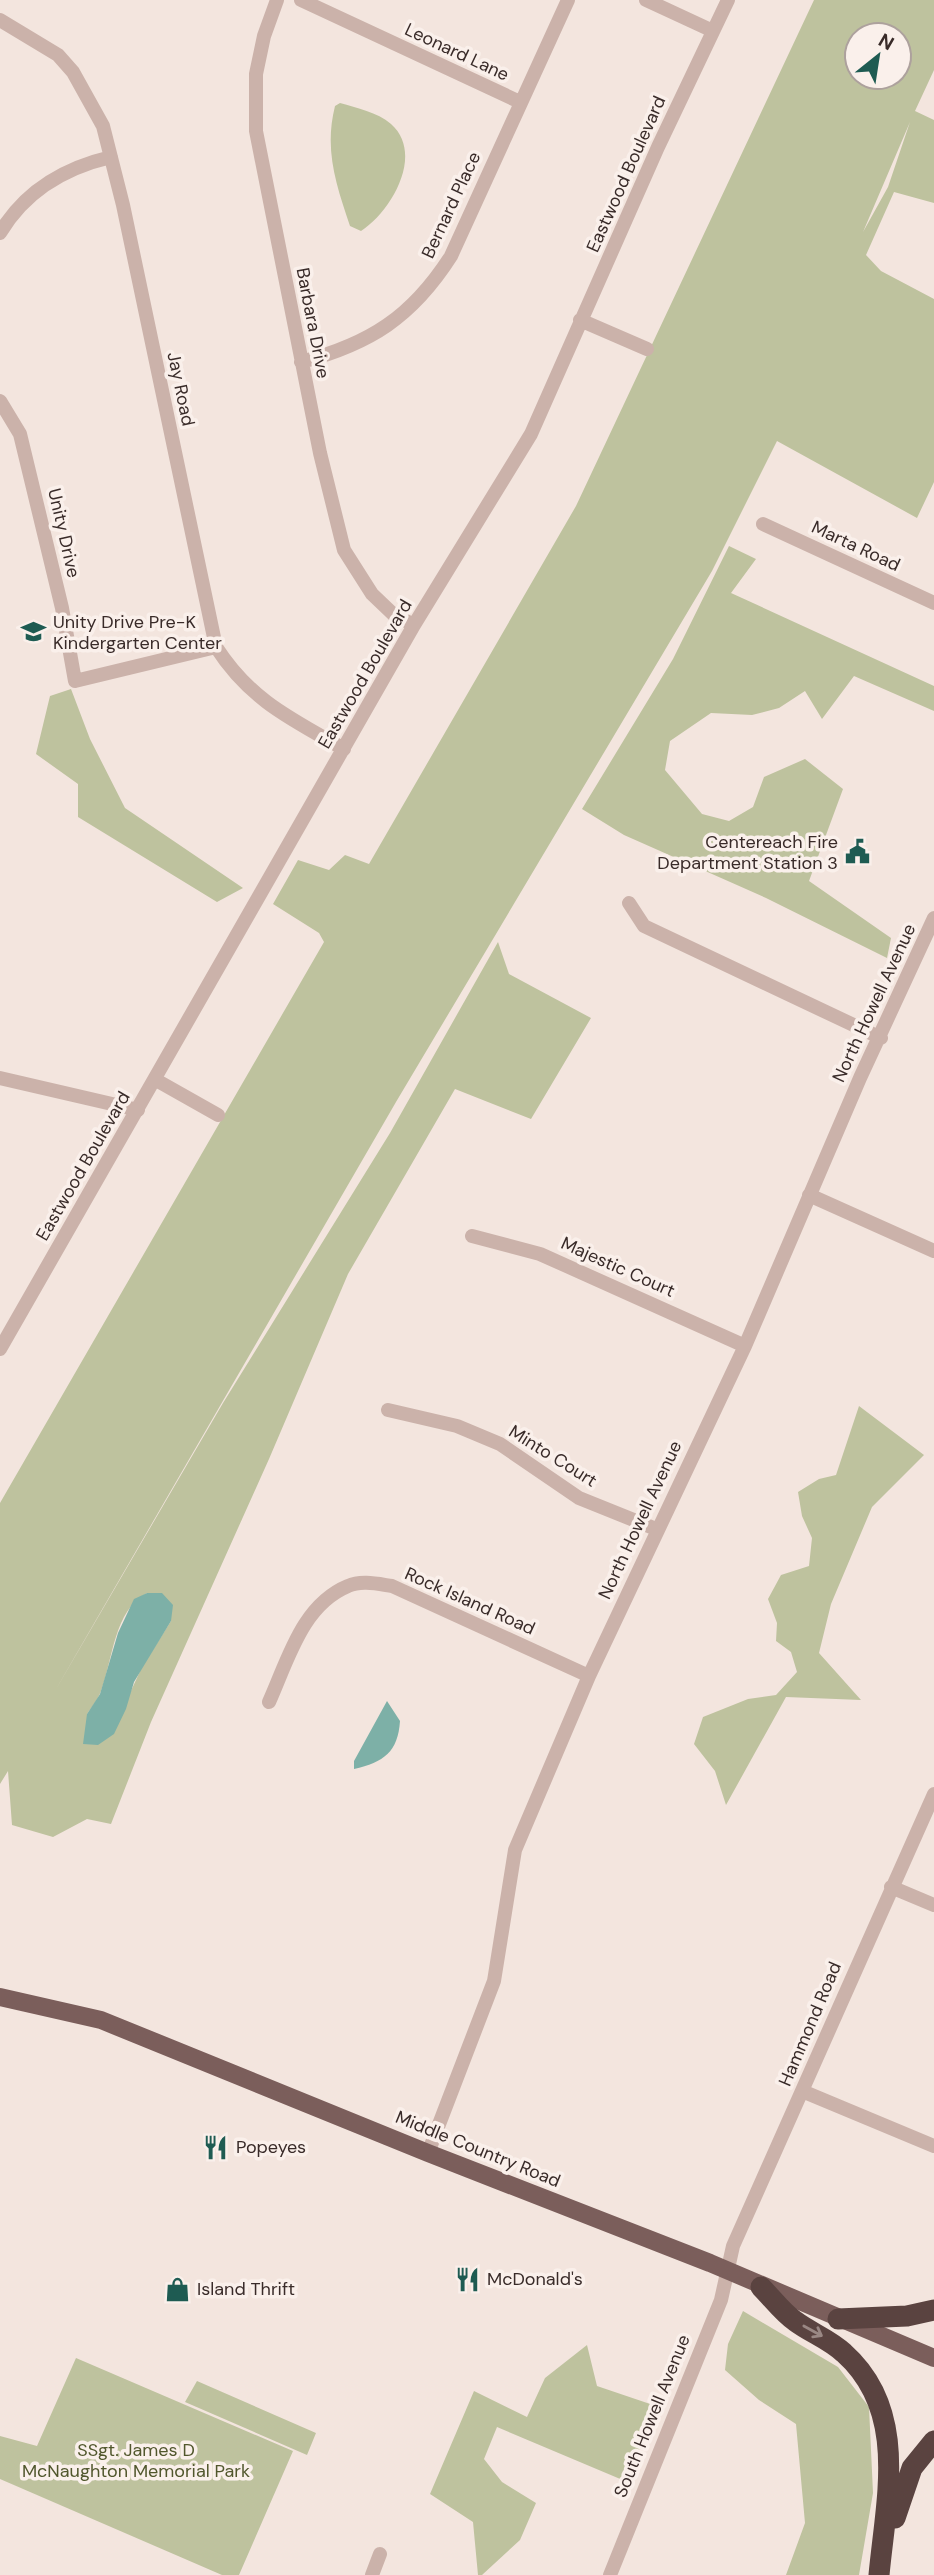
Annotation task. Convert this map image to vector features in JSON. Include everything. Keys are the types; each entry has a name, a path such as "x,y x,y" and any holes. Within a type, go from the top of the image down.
{"highway":[{"path":"761,2287 794,2321 848,2356 865,2376 880,2404 890,2458 879,2574"},
{"path":"838,2319 907,2316 934,2310"},
{"path":"879,2574 907,2479 934,2441"}],"main road":[{"name":"Middle Country Road","path":"0,1997 101,2020 728,2272 934,2358"}],"street":[{"name":"Barbara Drive","path":"277,0 264,36 256,74 256,131 301,362 344,550 372,594 394,615 414,625"},
{"name":"Leonard Lane","path":"301,0 520,103"},
{"name":"Bernard Place","path":"301,362 359,344 375,335 407,312 436,279 451,256 568,0"},
{"path":"646,0 713,31"},
{"name":"Eastwood Boulevard","path":"0,1349 414,625 531,434 580,320 728,0"},
{"name":"Jay Road","path":"0,20 40,41 74,72 103,126 216,647 239,680 264,702 344,749"},
{"path":"0,233 17,208 49,180 86,163 111,157"},
{"path":"580,320 647,349"},
{"name":"Unity Drive","path":"0,401 20,434 62,608 75,681 216,647"},
{"name":"Marta Road","path":"763,524 934,603"},
{"path":"629,903 644,926 881,1038"},
{"name":"North Howell Avenue","path":"428,2153 494,1981 515,1850 589,1676 656,1529 745,1346 809,1195 934,918"},
{"path":"0,1078 138,1110"},
{"path":"156,1080 218,1115"},
{"path":"809,1195 934,1251"},
{"name":"Majestic Court","path":"472,1236 540,1254 745,1346"},
{"name":"Minto Court","path":"388,1410 457,1426 500,1444 579,1498 656,1529"},
{"name":"Rock Island Road","path":"269,1702 309,1615 349,1585 366,1583 392,1586 589,1676"},
{"name":"Hammond Road","path":"728,2272 733,2246 934,1794"},
{"path":"891,1886 934,1905"},
{"path":"802,2091 934,2146"},
{"name":"South Howell Avenue","path":"610,2575 721,2300 728,2272"},
{"path":"372,2575 380,2554"}],"green space":[{"path":"814,0 934,0 934,70 915,111 934,120 934,203 894,192 866,255 881,271 934,299 934,482 917,518 777,441 712,571 396,1102 52,1696 223,1403 390,1133 498,942 509,974 591,1018 531,1119 455,1089 348,1274 269,1459 151,1722 111,1824 87,1819 53,1837 12,1825 8,1771 0,1784 0,1503 324,942 319,933 273,904 298,860 329,870 345,855 369,864 576,506","holes":["910,122 888,187 863,232","147,1593 171,1621 142,1667 130,1693 87,1714 101,1691 121,1623 136,1601"]},
{"path":"340,103 380,116 391,124 401,136 405,151 400,182 393,197 361,231 350,226 333,167 332,122 335,106"},
{"path":"729,546 756,559 731,593 934,686 934,711 854,676 822,719 805,691 779,708 752,715 711,713 670,741 665,770 702,814 729,821 753,807 764,777 805,759 843,789 809,881 891,938 887,958 766,898 624,835 582,809 673,659"},
{"path":"71,689 90,739 125,808 243,888 217,902 78,817 78,784 36,754 50,696"},
{"path":"859,1406 924,1455 872,1507 831,1604 819,1653 861,1700 786,1697 726,1805 715,1771 694,1744 703,1717 748,1699 776,1695 797,1672 791,1652 776,1641 777,1623 768,1599 781,1575 809,1566 812,1538 802,1516 798,1492 819,1479 836,1475"},
{"path":"743,2311 838,2367 869,2407 873,2493 859,2575 786,2575 805,2523 796,2424 759,2400 725,2370 728,2344"},
{"path":"587,2345 597,2386 659,2407 625,2481 497,2427 484,2459 502,2482 536,2503 520,2540 482,2575 478,2575 473,2522 430,2494 474,2391 527,2417 545,2378"},
{"name":"SSgt. James D McNaughton Memorial Park","path":"76,2358 293,2451 239,2575 222,2575 0,2479 0,2436 37,2446"},
{"path":"197,2381 316,2433 307,2455 185,2402"}],"water":[{"path":"147,1593 162,1593 173,1605 171,1621 134,1682 126,1709 114,1734 98,1745 83,1744 87,1714 100,1694 118,1633 134,1599"},
{"path":"387,1701 400,1721 396,1741 381,1759 354,1769 354,1761"}],"place":[{"name":"Unity Drive Pre-K Kindergarten Center","path":"33,632"},
{"name":"Centereach Fire Department Station 3","path":"858,852"},
{"name":"Popeyes","path":"216,2147"},
{"name":"McDonald's","path":"467,2279"},
{"name":"Island Thrift","path":"177,2289"}]}
